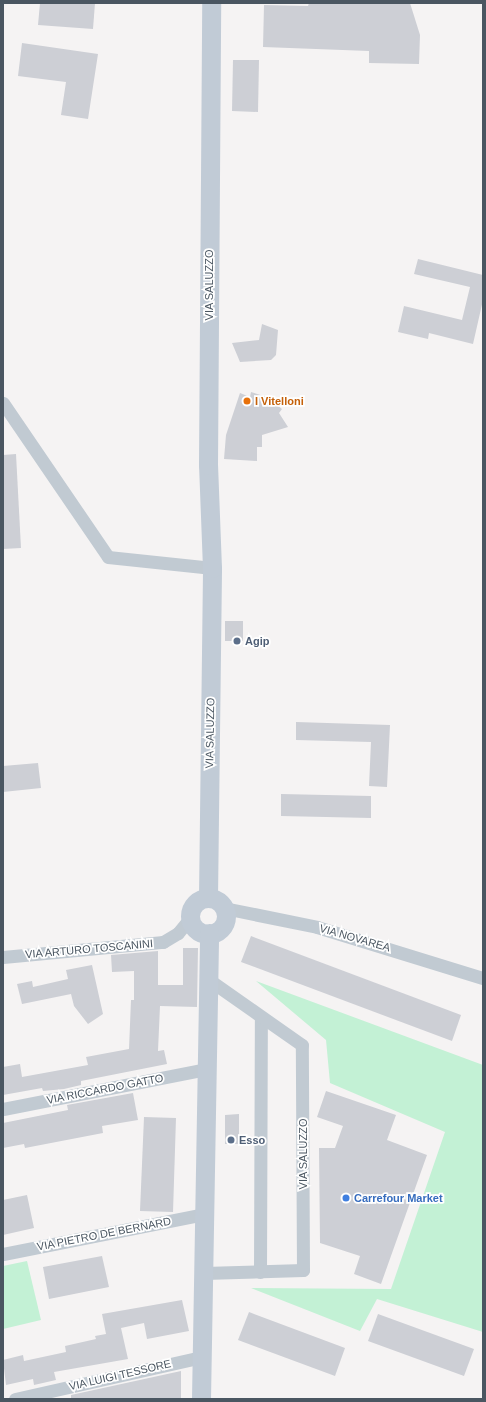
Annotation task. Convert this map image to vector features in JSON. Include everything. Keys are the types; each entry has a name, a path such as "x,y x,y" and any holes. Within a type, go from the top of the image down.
{"main road":[{"name":"VIA SALUZZO","path":"208,898 212,568 208,465 211,3"},
{"path":"208,898 218,901 224,908 226,916 223,925 217,931 209,933 200,932 193,926 190,918 194,904 208,898"},
{"path":"201,1399 209,933"}],"street":[{"path":"3,403 108,557 212,568"},
{"name":"VIA NOVAREA","path":"224,908 317,927 483,978"},
{"name":"VIA ARTURO TOSCANINI","path":"3,957 163,942 178,933 190,918"},
{"name":"VIA SALUZZO","path":"204,1273 303,1270 302,1045 261,1018 209,980"},
{"path":"260,1272 261,1018"},
{"name":"VIA RICCARDO GATTO","path":"3,1109 207,1069"},
{"name":"VIA PIETRO DE BERNARD","path":"3,1254 205,1214"},
{"name":"VIA LUIGI TESSORE","path":"15,1399 202,1357"}],"green space":[{"path":"256,981 483,1065 483,1332 377,1299 360,1331 251,1288 391,1289 445,1132 330,1083 326,1040"},
{"path":"27,1261 41,1320 3,1329 3,1266"}],"building":[{"path":"40,3 95,3 93,29 38,25"},
{"path":"309,3 410,3 420,35 419,64 369,63 369,51 263,47 264,5 308,6"},
{"path":"22,43 98,54 88,119 61,115 66,82 18,76"},
{"path":"233,60 259,60 258,112 232,111"},
{"path":"418,259 483,275 483,300 473,344 429,333 428,339 398,332 404,306 462,320 470,287 414,274"},
{"path":"262,324 278,330 276,355 271,360 240,362 232,343 259,340"},
{"path":"251,392 267,397 282,409 279,413 288,427 262,435 262,447 257,447 257,461 224,459 226,435 240,393 250,397"},
{"path":"16,454 21,548 3,549 3,455"},
{"path":"225,621 243,621 243,641 225,641"},
{"path":"296,722 390,725 387,787 369,786 371,742 296,740"},
{"path":"38,763 41,788 3,792 3,766"},
{"path":"281,794 371,796 371,818 281,816"},
{"path":"251,936 461,1015 452,1041 241,962"},
{"path":"183,948 198,948 197,1007 160,1006 158,1051 164,1050 167,1064 81,1081 81,1085 64,1089 43,1091 42,1088 3,1095 3,1067 20,1064 22,1077 88,1065 86,1057 129,1049 131,1000 134,1000 134,971 112,972 111,955 158,951 158,985 183,985"},
{"path":"92,965 103,1014 88,1024 74,1006 71,994 22,1004 17,984 32,981 33,987 68,979 66,970"},
{"path":"326,1091 396,1115 387,1140 427,1155 381,1284 354,1274 360,1256 320,1243 319,1148 335,1148 343,1126 317,1117"},
{"path":"133,1093 138,1120 102,1126 103,1133 25,1148 24,1144 3,1148 3,1123 68,1110 67,1105"},
{"path":"239,1114 239,1144 225,1144 225,1115"},
{"path":"144,1117 176,1118 173,1212 140,1211"},
{"path":"27,1195 34,1228 3,1235 3,1200"},
{"path":"102,1256 109,1287 49,1299 43,1267"},
{"path":"182,1300 189,1331 147,1339 144,1323 121,1328 128,1359 54,1372 56,1380 34,1385 33,1379 6,1385 3,1360 23,1355 24,1361 66,1352 65,1346 96,1339 95,1336 106,1334 102,1314"},
{"path":"249,1312 345,1348 335,1376 238,1340"},
{"path":"378,1314 474,1349 464,1376 368,1341"},
{"path":"181,1371 181,1399 71,1399 71,1395"}],"place":[{"name":"I Vitelloni","path":"247,401"},
{"name":"Agip","path":"237,641"},
{"name":"Esso","path":"231,1140"},
{"name":"Carrefour Market","path":"346,1198"}]}
